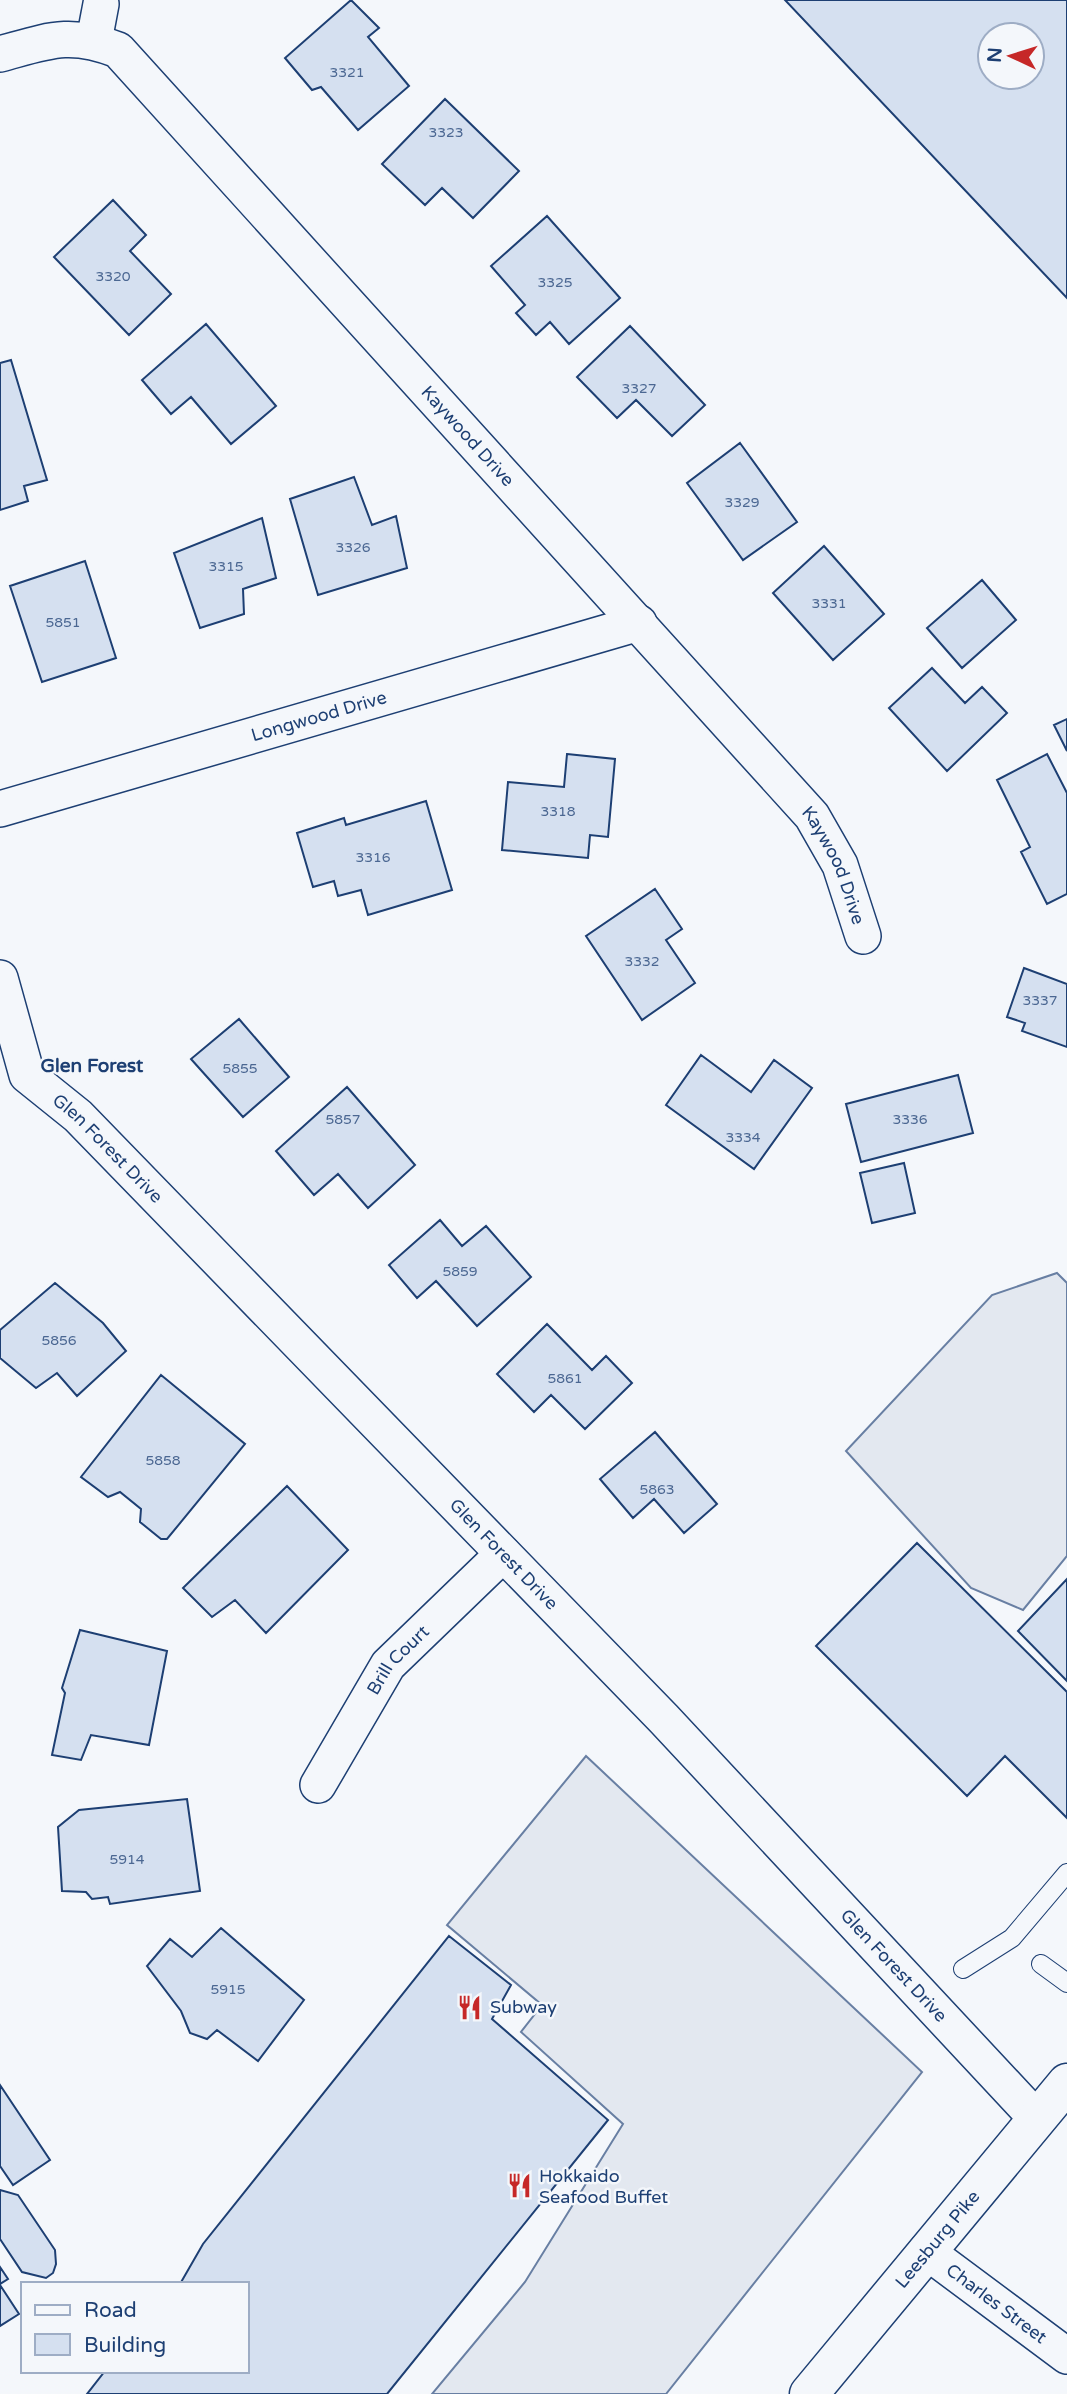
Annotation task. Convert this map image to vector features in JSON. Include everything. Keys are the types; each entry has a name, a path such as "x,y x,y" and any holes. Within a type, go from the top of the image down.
{"main road":[{"name":"Leesburg Pike","path":"808,2394 1067,2083"}],"street":[{"path":"94,41 101,4"},
{"name":"Kaywood Drive","path":"0,54 65,37 94,41 118,50 812,816 841,864 863,936"},
{"name":"Longwood Drive","path":"0,809 639,623"},
{"name":"Glen Forest Drive","path":"0,978 13,1066 78,1116 732,1790 851,1922 1037,2119"},
{"name":"Brill Court","path":"318,1785 388,1665 503,1554"},
{"name":"Charles Street","path":"926,2251 1067,2356"}],"lane":[{"path":"963,1969 1012,1938 1067,1873"},
{"path":"1041,1964 1067,1983"}],"shaded area":[{"path":"1057,1273 1067,1283 1067,1556 1023,1610 971,1588 846,1451 992,1295"},
{"path":"586,1756 922,2072 666,2394 432,2394 525,2282 623,2124 521,2032 542,2005 447,1925"}],"building":[{"path":"351,0 379,28 368,37 409,86 358,130 321,87 312,90 285,58"},
{"path":"785,0 1067,0 1067,298"},
{"path":"445,99 519,171 473,218 442,188 425,205 382,164"},
{"path":"113,200 146,235 130,251 171,294 129,335 54,257"},
{"path":"547,216 620,298 569,344 550,322 536,335 516,313 525,305 491,266"},
{"path":"206,324 276,406 231,444 191,397 171,414 142,380"},
{"path":"630,326 705,405 672,436 636,400 617,418 577,377"},
{"path":"11,360 47,480 24,486 28,501 0,510 0,363"},
{"path":"740,443 797,522 743,560 687,483"},
{"path":"354,477 372,525 396,516 407,568 318,595 290,499"},
{"path":"262,518 276,578 243,589 244,614 200,628 174,553"},
{"path":"824,546 884,614 833,660 773,593"},
{"path":"85,561 116,658 42,682 10,586"},
{"path":"982,580 1016,620 962,668 927,628"},
{"path":"932,668 965,703 982,687 1007,713 947,771 889,708"},
{"path":"1067,719 1067,751 1054,725"},
{"path":"567,754 615,759 608,837 590,835 588,858 502,850 508,782 564,787"},
{"path":"1047,754 1067,793 1067,894 1047,904 1021,852 1030,847 997,780"},
{"path":"426,801 452,890 368,915 361,890 338,896 334,881 313,887 297,833 344,818 346,825"},
{"path":"655,889 682,929 666,940 695,983 642,1020 586,936"},
{"path":"1024,968 1067,984 1067,1047 1022,1031 1025,1023 1007,1017"},
{"path":"239,1019 289,1077 243,1117 191,1059"},
{"path":"701,1055 751,1092 774,1060 812,1088 754,1169 666,1105"},
{"path":"958,1075 973,1133 861,1162 846,1104"},
{"path":"347,1087 415,1165 368,1208 338,1174 314,1195 276,1151"},
{"path":"904,1163 915,1213 872,1223 860,1173"},
{"path":"440,1220 462,1246 486,1226 531,1277 477,1326 436,1281 417,1298 389,1265"},
{"path":"55,1283 103,1323 126,1351 77,1396 57,1373 36,1388 0,1358 0,1330"},
{"path":"547,1324 592,1370 606,1356 632,1383 585,1429 551,1395 534,1412 497,1374"},
{"path":"161,1375 245,1444 167,1539 161,1539 140,1522 141,1509 120,1492 108,1497 81,1477"},
{"path":"655,1432 717,1504 684,1533 654,1499 633,1518 600,1479"},
{"path":"287,1486 348,1550 266,1633 235,1600 212,1617 183,1588"},
{"path":"917,1543 1067,1692 1067,1818 1005,1756 967,1796 816,1646"},
{"path":"1067,1579 1067,1681 1018,1631"},
{"path":"80,1630 167,1651 149,1745 91,1735 81,1760 52,1755 65,1693 62,1688"},
{"path":"187,1799 200,1891 110,1904 108,1897 92,1899 86,1892 62,1891 58,1827 79,1810"},
{"path":"221,1928 304,2000 258,2061 217,2030 207,2039 190,2033 181,2011 147,1966 170,1939 192,1957"},
{"path":"449,1936 511,1985 492,2019 608,2120 387,2394 87,2394 103,2373 248,2373 248,2282 181,2282 203,2244"},
{"path":"0,2085 50,2160 13,2185 0,2166"},
{"path":"0,2190 18,2195 55,2250 56,2264 53,2273 46,2278 22,2272 0,2239"},
{"path":"0,2267 8,2279 0,2284"},
{"path":"0,2285 19,2314 0,2326"}],"place":[{"name":"Subway","path":"470,2007"},
{"name":"Hokkaido Seafood Buffet","path":"519,2186"}],"district":[{"name":"Glen Forest","path":"92,1065"}]}
